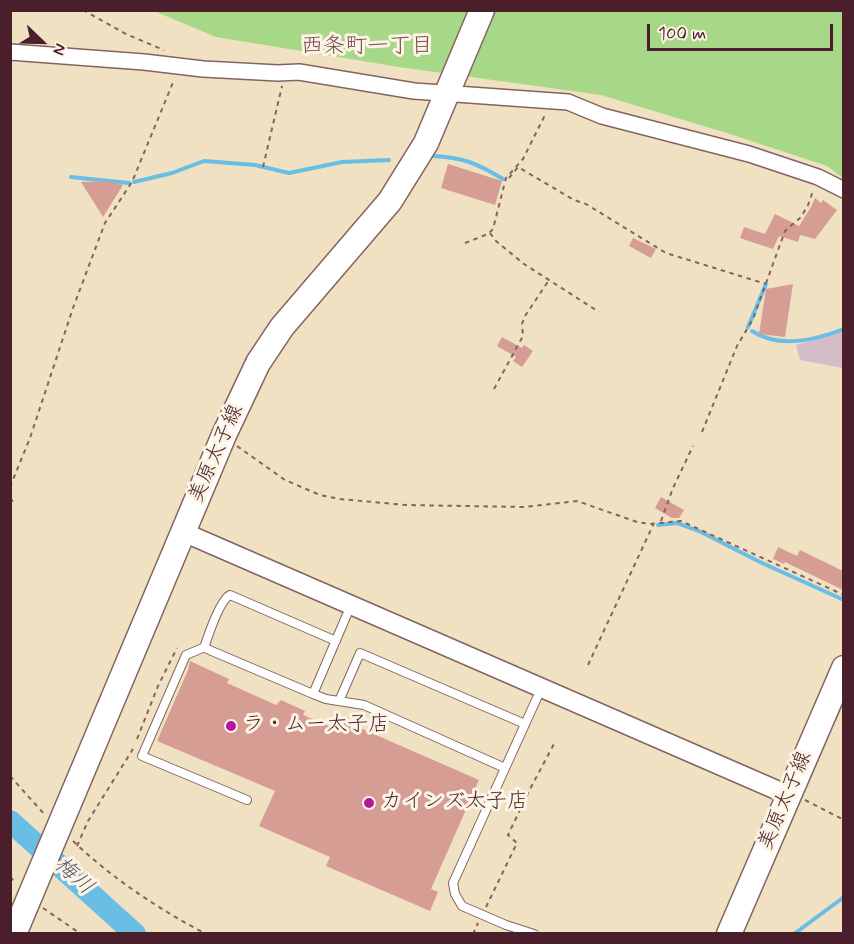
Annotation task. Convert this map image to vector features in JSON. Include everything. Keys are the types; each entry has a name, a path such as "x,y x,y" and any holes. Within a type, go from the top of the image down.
{"main road":[{"name":"美原太子線","path":"14,933 224,435 258,363 282,327 390,201 426,143 482,10"},
{"name":"美原太子線","path":"729,933 843,668"}],"street":[{"path":"10,52 278,74 299,72 414,91 449,88 568,102 602,116 749,154 818,177 843,190"},
{"path":"183,532 788,795"}],"lane":[{"path":"205,647 224,599 230,595 336,641"},
{"path":"313,694 352,604"},
{"path":"205,647 313,694 364,705 506,768"},
{"path":"205,647 186,655 141,756 247,800"},
{"path":"339,701 360,653 525,724"},
{"path":"534,933 506,925 462,906 456,898 453,883 541,687"}],"path":[{"path":"83,10 126,34 168,51"},
{"path":"10,487 30,438 73,308 105,223 132,182 180,66"},
{"path":"263,167 283,83"},
{"path":"465,243 489,232 495,225 506,178 523,159 548,110"},
{"path":"509,178 518,167 666,252 766,284"},
{"path":"702,432 737,346 753,319 785,231 801,217 808,206 818,177"},
{"path":"489,232 496,241 524,264 599,312"},
{"path":"494,389 523,336 522,324 525,316 549,280"},
{"path":"224,435 264,467 285,480 320,495 405,505 446,506 525,507 577,501 637,522 681,520 843,595"},
{"path":"661,522 673,488 693,446"},
{"path":"588,664 654,523"},
{"path":"177,648 158,686 134,747 88,821 77,846 139,896 206,933"},
{"path":"473,933 517,843 508,835 528,791 555,742"},
{"path":"10,776 58,830"},
{"path":"788,795 804,800 843,820"},
{"path":"31,895 47,911 81,933"}],"shaded area":[{"path":"843,331 843,368 800,360 796,345"}],"green space":[{"path":"154,11 843,11 843,178 827,166 601,95 399,67 216,37"}],"building":[{"path":"448,164 502,181 495,205 441,188"},
{"path":"107,181 123,185 103,217 81,182"},
{"path":"815,198 821,203 823,200 837,210 815,239 800,235 798,242 779,236 773,249 740,238 744,227 765,234 775,214 799,226"},
{"path":"633,238 656,249 651,258 629,246"},
{"path":"793,284 785,337 759,334 766,289"},
{"path":"502,337 533,351 522,367 513,361 516,357 497,346"},
{"path":"661,497 684,510 679,518 672,518 655,508"},
{"path":"778,547 797,556 800,550 843,571 843,590 785,562 784,564 773,559"},
{"name":"カインズ太子店","path":"190,661 229,679 227,683 276,705 281,700 305,711 303,715 340,731 344,721 479,780 431,889 438,892 430,911 326,866 330,857 259,826 275,791 157,741"}],"waterway":[{"path":"433,156 470,162 503,179"},
{"path":"134,182 172,173 204,161 255,165 289,173 342,162 389,160"},
{"path":"71,177 129,183"},
{"path":"748,327 766,284"},
{"path":"752,331 774,340 798,341 844,329"},
{"path":"658,525 677,523 701,532 844,600"},
{"name":"梅川","path":"10,821 135,934"},
{"path":"794,934 844,897"}],"place":[{"name":"ラ・ムー太子店","path":"231,726"},
{"name":"カインズ太子店","path":"369,803"}],"district":[{"name":"西条町一丁目","path":"367,47"}]}
